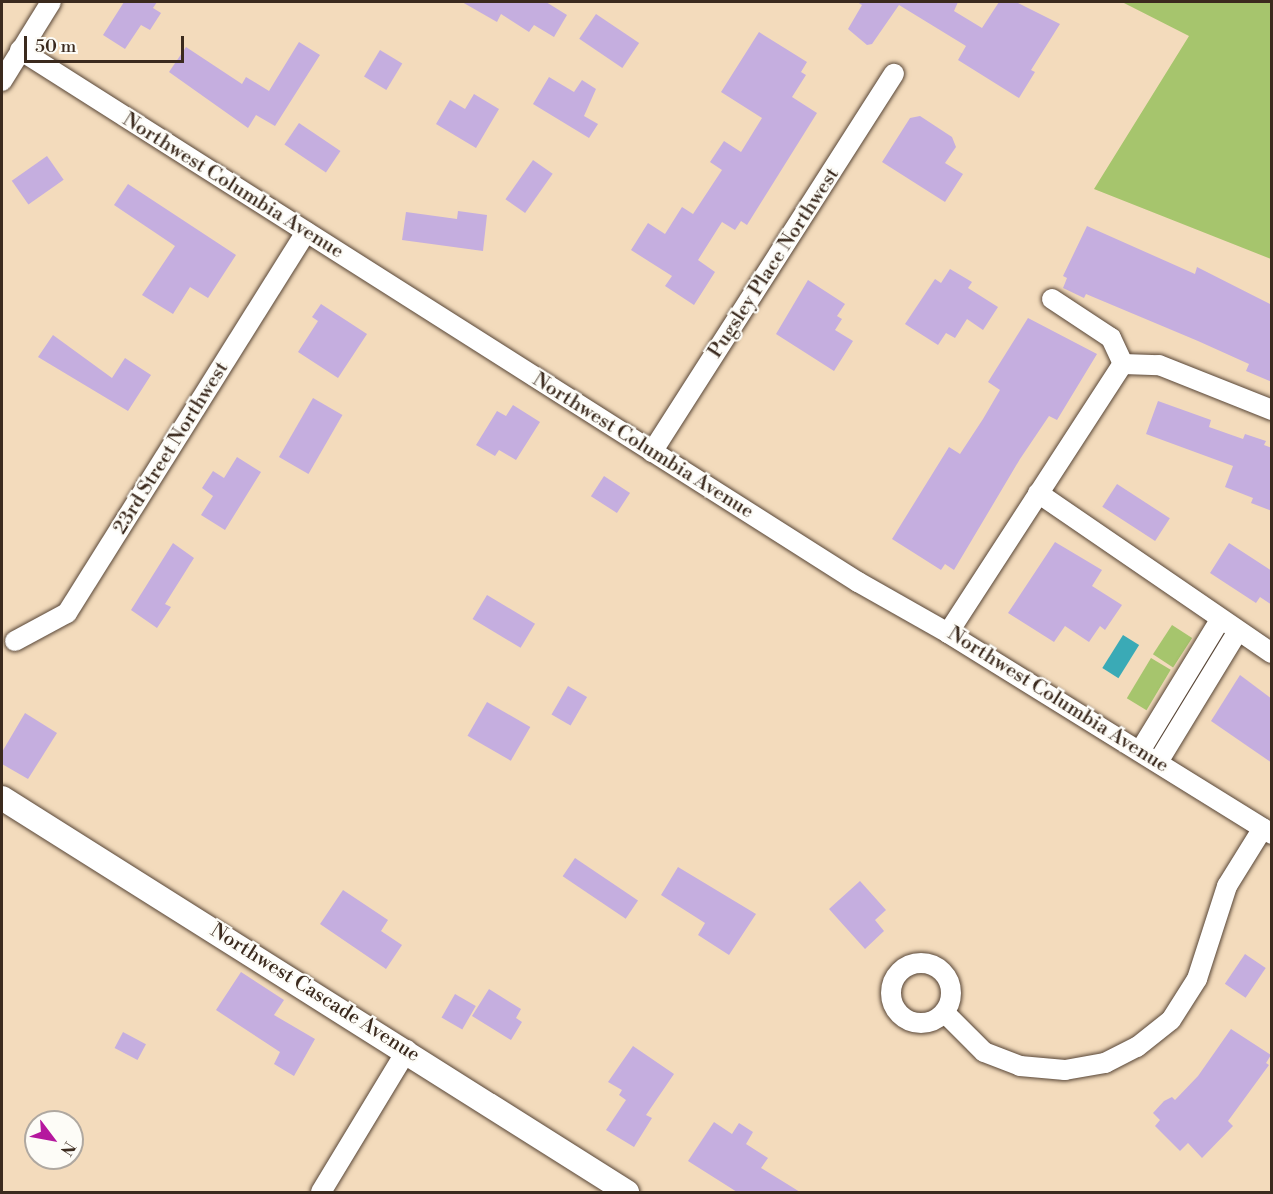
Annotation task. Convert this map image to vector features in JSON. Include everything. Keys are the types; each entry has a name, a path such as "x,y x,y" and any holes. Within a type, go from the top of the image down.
{"street":[{"path":"2,81 51,2"},
{"name":"Northwest Columbia Avenue","path":"20,50 858,582 948,633 1267,831"},
{"name":"Pugsley Place Northwest","path":"652,452 894,74"},
{"name":"23rd Street Northwest","path":"15,641 67,614 306,232"},
{"path":"1052,299 1111,338 1123,364"},
{"path":"1123,364 1159,365 1272,410"},
{"path":"948,633 1123,364"},
{"path":"1038,493 1220,620 1272,652"},
{"path":"1140,751 1220,620"},
{"path":"1158,762 1238,632"},
{"name":"Northwest Cascade Avenue","path":"2,798 406,1050 627,1192"},
{"path":"945,1013 984,1052 1020,1066 1065,1070 1105,1063 1137,1047 1171,1020 1197,979 1227,886 1267,831"},
{"path":"321,1192 406,1050"}],"green space":[{"path":"1122,2 1271,2 1271,259 1094,189 1189,36"},
{"path":"1172,625 1192,638 1173,667 1153,654"},
{"path":"1151,658 1171,670 1147,710 1127,698"}],"water":[{"path":"1123,635 1139,645 1118,678 1102,668"}],"building":[{"path":"124,2 157,2 153,8 161,13 150,30 141,25 125,49 103,35"},
{"path":"462,2 546,2 567,15 554,37 534,25 529,32 501,14 497,22"},
{"path":"857,2 958,2 954,11 982,28 999,2 1016,2 1060,24 1031,70 1035,72 1019,98 958,60 966,46 899,5 872,44 867,45 848,29 862,5"},
{"path":"596,14 639,43 622,68 579,39"},
{"path":"759,32 807,62 801,72 806,75 792,97 817,113 747,225 741,221 735,230 722,222 698,260 715,272 694,305 665,286 672,276 631,250 648,223 665,234 682,207 693,214 722,170 710,162 724,141 741,152 762,118 721,92"},
{"path":"299,42 320,55 275,126 256,115 248,128 169,72 186,47 242,84 246,77 269,91"},
{"path":"380,50 402,63 386,90 364,77"},
{"path":"549,77 574,92 582,80 596,89 584,116 598,124 589,138 533,104"},
{"path":"474,94 499,109 476,148 436,124 450,100 465,109"},
{"path":"920,116 952,137 956,147 945,163 963,174 945,202 882,162 910,118"},
{"path":"299,123 340,151 326,173 284,145"},
{"path":"47,156 64,180 28,204 12,181"},
{"path":"533,160 553,174 525,213 505,199"},
{"path":"128,184 236,255 208,298 190,287 173,314 142,295 175,246 114,205"},
{"path":"458,211 487,215 483,251 402,240 406,212 457,219"},
{"path":"1087,226 1195,274 1197,267 1272,305 1272,382 1246,371 1249,364 1198,341 1086,294 1084,298 1063,288 1067,278 1063,276"},
{"path":"950,269 972,282 968,288 998,307 983,330 967,319 955,338 946,333 938,345 905,324 935,279 941,283"},
{"path":"808,280 845,304 837,316 842,319 835,330 853,341 834,371 776,334"},
{"path":"321,304 367,334 338,378 298,352 318,321 312,317"},
{"path":"1028,318 1097,354 1057,420 1049,416 1020,459 954,570 945,564 941,570 892,539 949,447 960,454 983,419 1000,390 988,382"},
{"path":"53,335 112,378 125,358 151,375 128,411 38,357"},
{"path":"313,398 342,415 308,474 279,457"},
{"path":"1158,401 1211,420 1209,427 1243,439 1245,434 1266,441 1264,445 1272,448 1272,511 1251,503 1253,498 1225,487 1233,466 1146,434"},
{"path":"513,405 540,422 516,460 499,450 495,456 476,445 497,411 506,416"},
{"path":"237,457 261,472 225,530 201,515 213,496 202,488 213,471 224,478"},
{"path":"604,476 630,493 617,513 591,496"},
{"path":"1117,484 1170,518 1155,541 1102,507"},
{"path":"1055,542 1102,570 1092,586 1122,605 1105,630 1100,626 1089,642 1065,626 1054,642 1008,613"},
{"path":"173,543 194,558 165,604 171,607 157,628 131,610"},
{"path":"1229,543 1272,571 1272,605 1260,597 1256,603 1210,573"},
{"path":"487,595 535,624 521,648 473,619"},
{"path":"1240,675 1272,699 1272,763 1211,721"},
{"path":"568,686 587,697 571,726 552,715"},
{"path":"487,702 530,727 511,761 468,736"},
{"path":"25,713 57,733 28,779 2,764 2,752"},
{"path":"575,858 638,900 626,919 563,876"},
{"path":"678,867 756,914 729,955 698,935 705,923 661,895"},
{"path":"860,881 886,910 875,920 884,931 865,949 829,909"},
{"path":"343,890 388,920 381,931 402,945 386,969 320,924"},
{"path":"1245,954 1266,968 1246,998 1225,984"},
{"path":"241,972 284,1000 274,1015 315,1039 294,1076 274,1064 280,1052 216,1010"},
{"path":"489,989 521,1009 516,1018 522,1022 511,1040 472,1016"},
{"path":"455,994 476,1006 462,1029 441,1017"},
{"path":"1231,1029 1271,1055 1266,1063 1269,1065 1228,1121 1233,1126 1202,1158 1188,1143 1180,1151 1155,1126 1160,1120 1153,1113 1164,1101 1172,1097 1175,1100 1198,1076"},
{"path":"123,1032 146,1044 138,1060 115,1048"},
{"path":"633,1046 674,1074 646,1115 652,1118 634,1147 606,1130 626,1100 619,1095 622,1090 608,1082"},
{"path":"714,1122 732,1134 739,1123 753,1132 746,1144 768,1158 761,1168 800,1192 737,1192 688,1161"}]}
